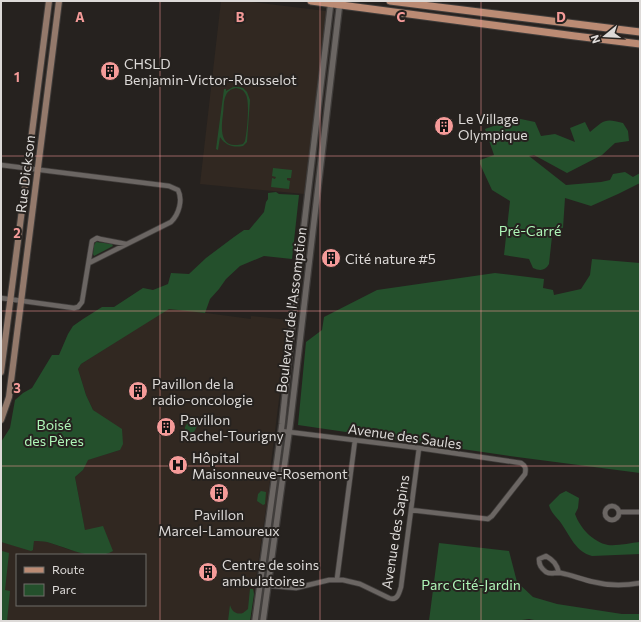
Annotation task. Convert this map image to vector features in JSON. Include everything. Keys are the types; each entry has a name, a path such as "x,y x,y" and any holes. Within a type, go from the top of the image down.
{"main road":[{"name":"Rue Dickson","path":"1,372 49,1"},
{"name":"Rue Dickson","path":"1,420 9,397 59,1"},
{"path":"311,1 339,3 640,44"},
{"path":"390,1 640,32"}],"street":[{"name":"Boulevard de l'Assomption","path":"255,621 281,431 331,2"},
{"name":"Boulevard de l'Assomption","path":"263,621 289,432 339,3"},
{"path":"1,165 169,186 178,189 180,196 179,208 176,217 171,222 88,263"},
{"path":"1,298 74,308 78,307 82,302 90,244 94,239 100,239 126,244"},
{"name":"Avenue des Saules","path":"281,431 419,448 521,463 525,466 525,474 488,519 411,510"},
{"path":"337,579 355,440"},
{"name":"Avenue des Sapins","path":"260,585 296,588 337,579 360,584 389,598 396,598 400,594 419,448"},
{"path":"619,512 640,512"},
{"path":"560,573 552,560 546,556 539,559 542,569 548,573 560,573 596,583 622,586 640,584"}],"shaded area":[{"path":"221,1 243,1 326,11 304,194 200,184"},
{"name":"Hôpital Maisonneuve-Rosemont","path":"169,308 251,319 251,316 289,320 270,471 271,473 250,621 1,621 1,542 33,550 34,541 45,541 70,550 95,554 16,554 16,606 146,606 146,554 109,554 85,531 75,477 83,470 87,460 120,450 98,414 93,410 86,395 78,369 81,364"}],"green space":[{"path":"235,86 243,88 247,92 250,100 247,142 243,146 233,146 224,142 220,137 218,150 216,149 224,89 226,89 226,91","holes":["236,88 241,89 246,95 248,117 245,141 243,144 235,145 229,144 223,137 222,126 226,95 229,91"]},
{"name":"Pré-Carré","path":"516,118 535,122 541,136 555,134 575,142 570,128 585,122 590,132 608,120 623,123 628,131 629,141 615,143 602,155 567,173 534,155 529,156 566,185 601,182 610,180 613,174 625,172 633,177 640,173 640,183 591,206 565,198 563,228 553,227 549,264 542,270 533,268 529,259 504,255 510,201 492,190 480,164 480,160 494,155 485,129"},
{"path":"273,168 292,170 291,178 287,178 287,180 290,181 289,189 271,187 272,178 275,179 276,177 272,176"},
{"name":"Boisé des Pères","path":"276,192 279,194 299,195 292,259 264,256 240,266 226,279 210,299 205,313 169,309 81,364 78,369 86,395 93,410 122,429 123,444 120,450 88,460 83,470 75,477 85,530 103,526 113,551 105,554 84,554 47,542 34,541 33,550 31,551 1,542 1,442 10,428 15,400 32,388 52,355 59,355 73,326 102,307 114,307 143,288 153,290 168,284 171,273 189,274 206,258 234,237 244,230 249,230 264,212 268,199 268,193"},
{"path":"96,242 112,244 113,246 94,256 94,245"},
{"path":"592,259 640,263 640,473 517,457 298,425 306,342 322,330 324,317 377,290 495,273 544,279 543,288 553,290 554,295 581,289 590,275"},
{"path":"188,423 195,423 197,425 194,432 191,434 187,434 185,430"},
{"path":"261,491 266,492 265,504 263,505 257,501 258,494"},
{"path":"566,491 579,498 578,508 575,514 580,524 592,538 608,545 640,542 640,554 592,556 582,551 574,543 552,512 549,505 560,494"},
{"name":"Parc Cité-Jardin","path":"439,543 509,551 517,582 533,597 557,604 622,614 640,614 640,621 539,621 529,619 515,621 429,621"},
{"path":"2,551 9,553 5,590 10,591 7,621 1,621"},
{"path":"250,589 253,589 254,594 250,621 228,621 230,605 233,611 241,614 248,609"}],"place":[{"name":"CHSLD Benjamin-Victor-Rousselot","path":"110,71"},
{"name":"Le Village Olympique","path":"444,126"},
{"name":"Cité nature #5","path":"331,258"},
{"name":"Pavillon de la radio-oncologie","path":"138,391"},
{"name":"Pavillon Rachel-Tourigny","path":"166,427"},
{"name":"Hôpital Maisonneuve-Rosemont","path":"178,465"},
{"name":"Pavillon Marcel-Lamoureux","path":"219,493"},
{"name":"Centre de soins ambulatoires","path":"208,572"}]}
